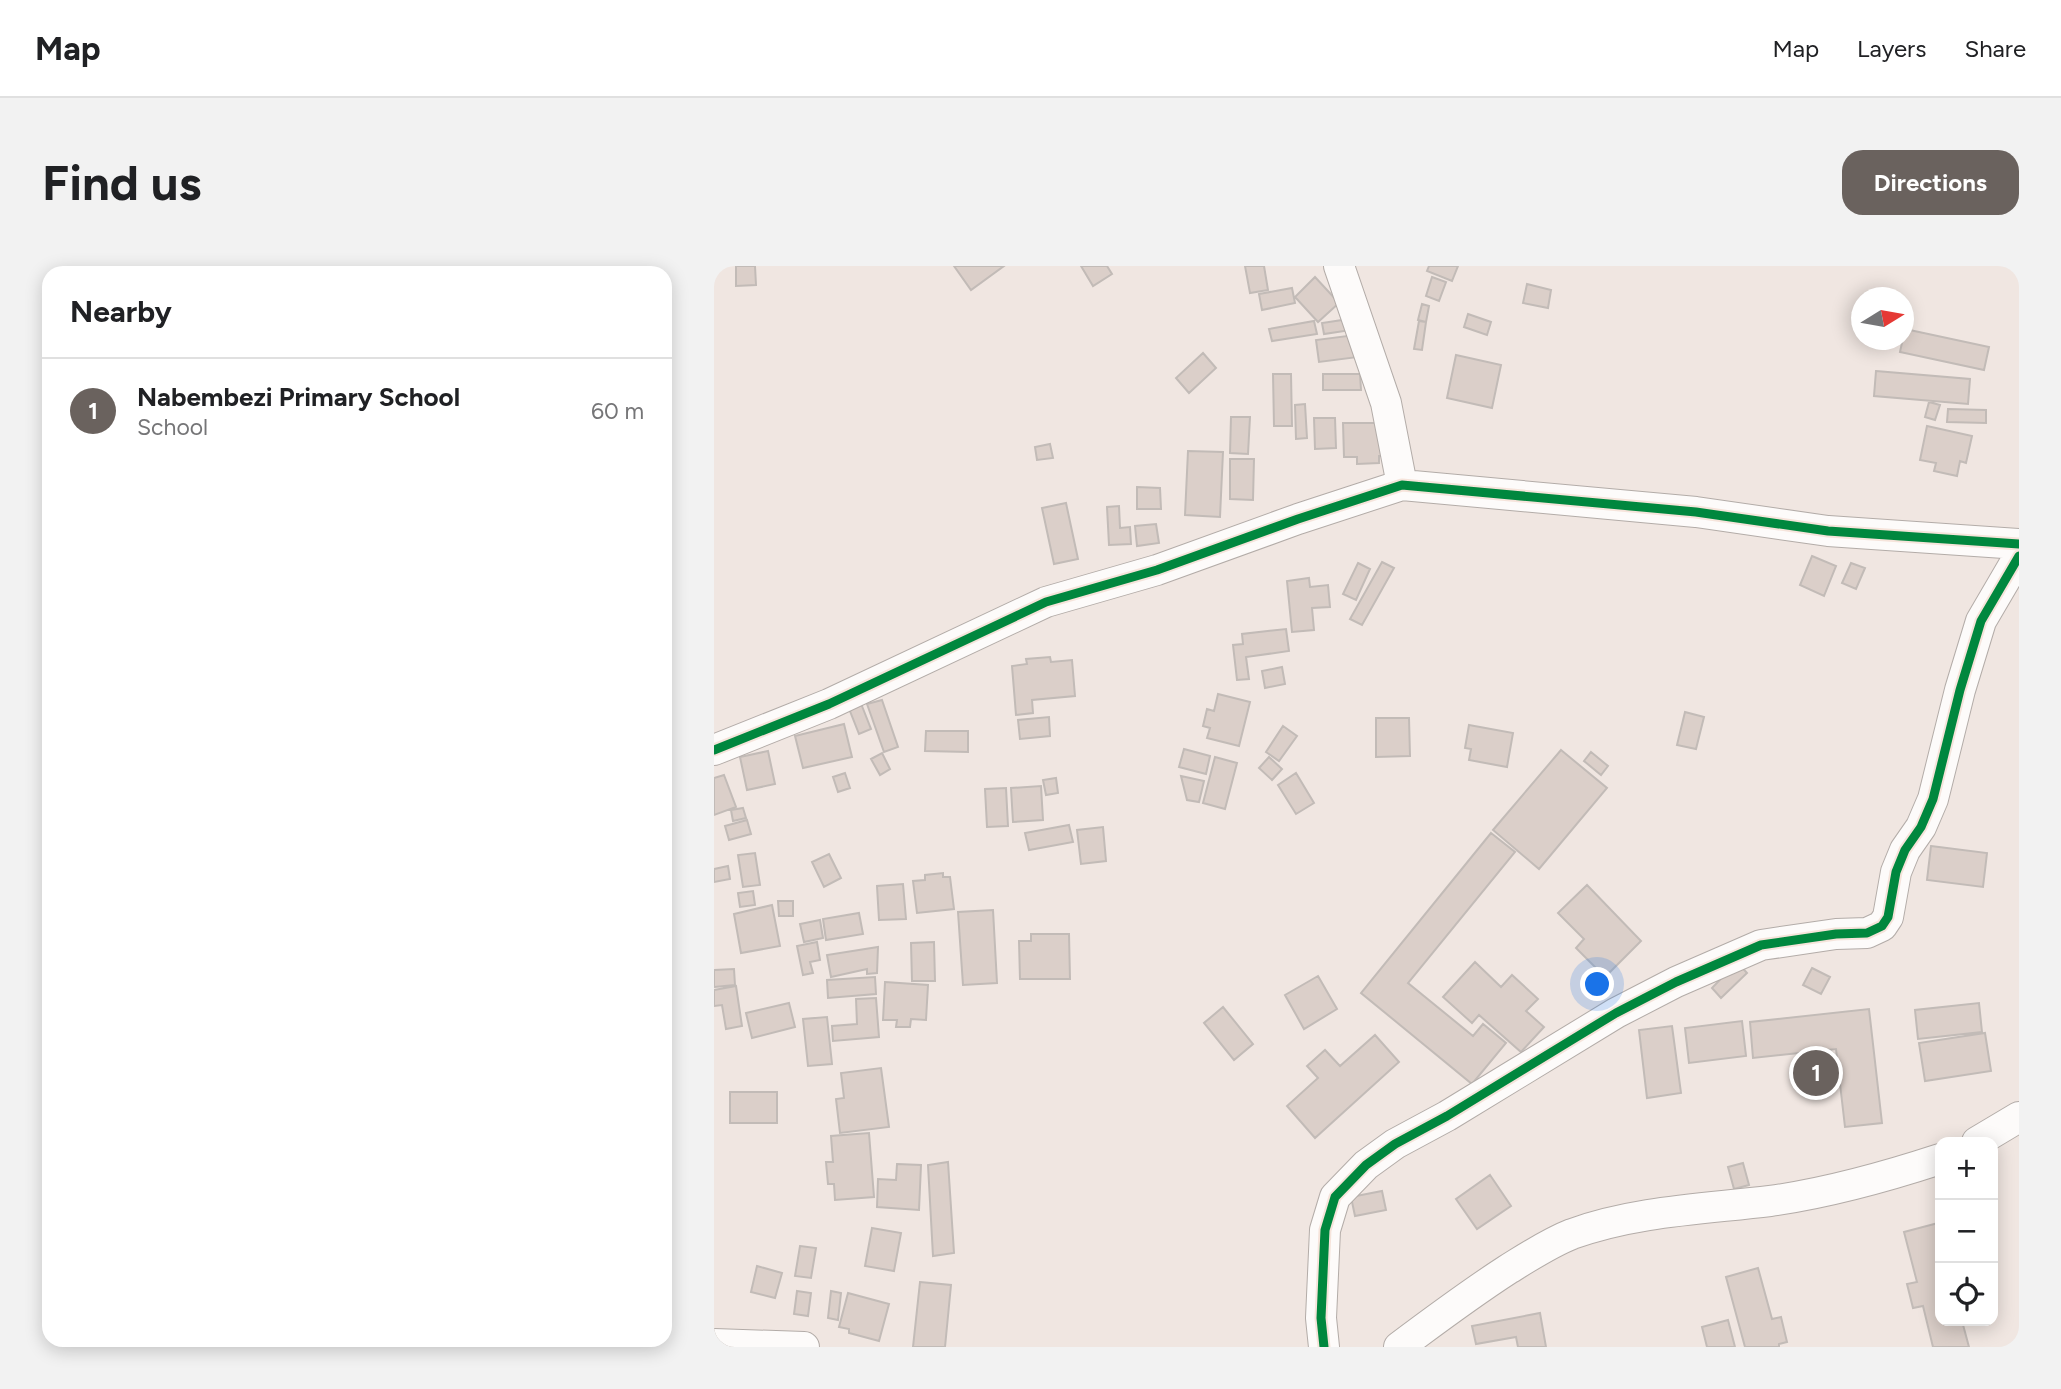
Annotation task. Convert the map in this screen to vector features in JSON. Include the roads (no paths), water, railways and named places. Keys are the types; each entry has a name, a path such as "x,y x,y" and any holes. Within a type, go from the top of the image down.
{"street":[{"path":"1339,266 1386,403 1402,485"},
{"path":"714,750 829,704 1046,602 1157,570 1402,485 1696,512 1828,531 2019,544"},
{"path":"1324,1347 1321,1318 1325,1230 1335,1197 1366,1165 1395,1144 1435,1123 1616,1013 1676,982 1761,945 1836,934 1867,933 1882,926 1888,917 1896,872 1933,799 1960,690 1981,621 2019,556"},
{"path":"1985,1137 2019,1117"},
{"path":"1399,1347 1462,1299 1540,1249 1570,1235 1613,1222 1675,1211 1773,1200 1820,1191 1935,1160"},
{"path":"714,1344 804,1347"}],"place":[{"name":"Nabembezi Primary School","path":"1816,1073"}]}
